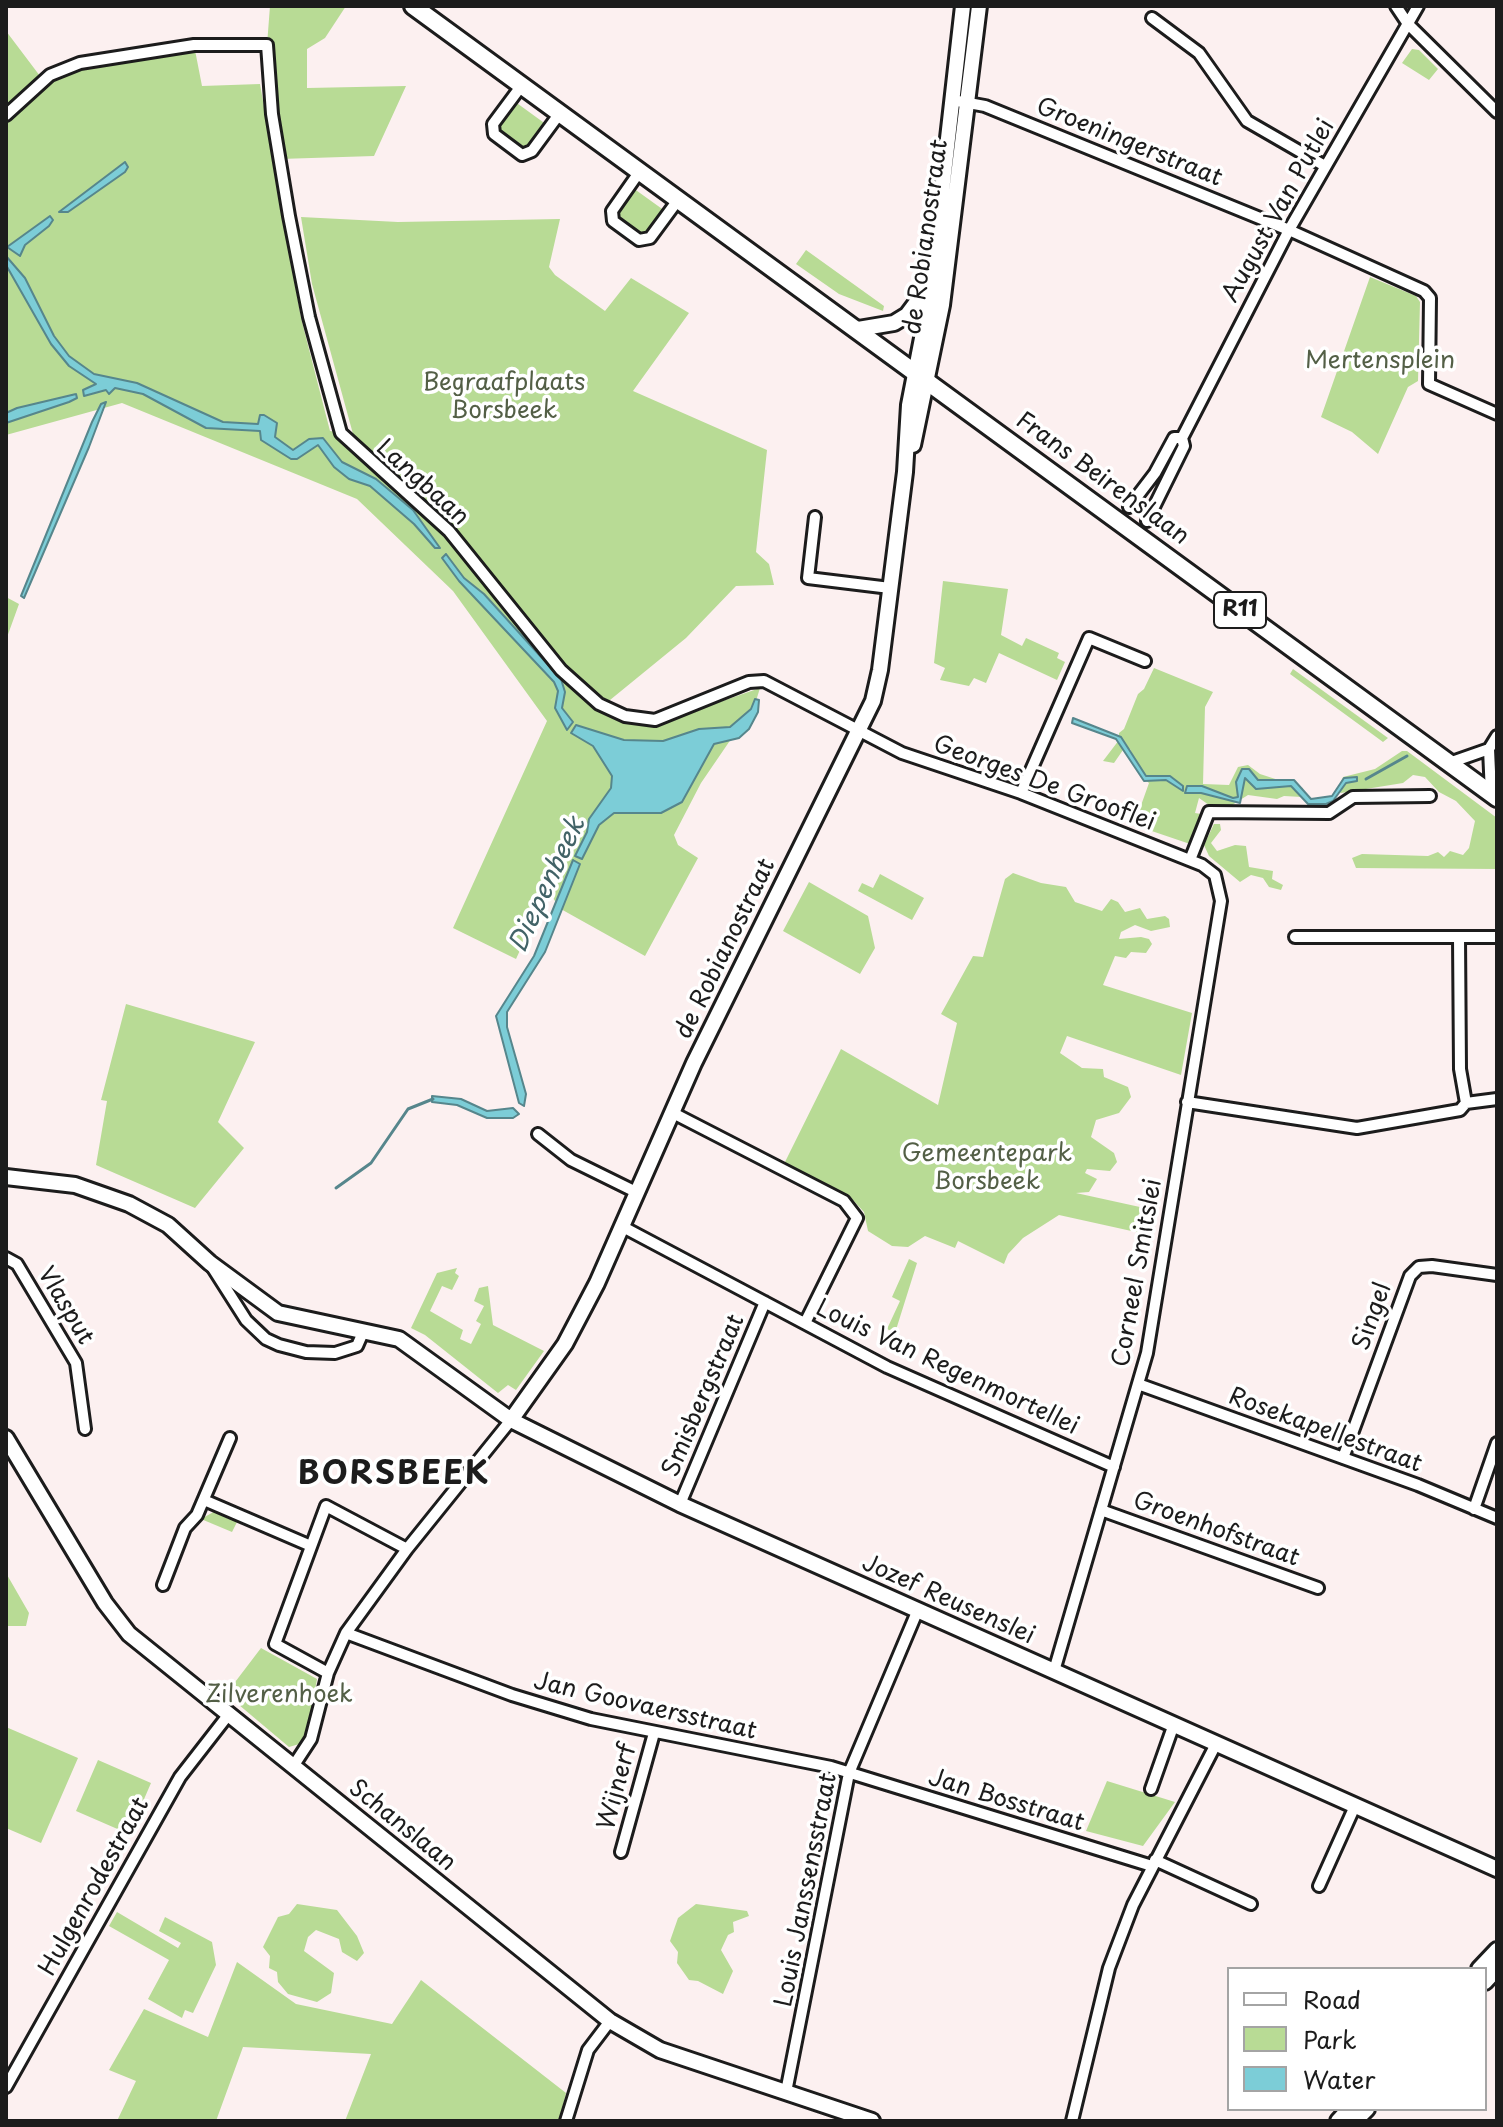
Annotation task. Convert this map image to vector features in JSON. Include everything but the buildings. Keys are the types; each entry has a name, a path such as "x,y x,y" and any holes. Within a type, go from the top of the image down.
{"main road":[{"name":"Frans Beirenslaan","path":"413,6 1494,796"}],"street":[{"name":"de Robianostraat","path":"922,376 942,305 960,101 963,6"},
{"name":"de Robianostraat","path":"511,1420 565,1344 623,1227 694,1063 858,733 877,686 905,472 922,376 931,265 979,6"},
{"path":"1396,6 1408,24 1497,112"},
{"name":"August Van Putlei","path":"1147,521 1184,446 1182,438 1289,230 1418,6"},
{"path":"1152,18 1205,60 1247,121 1325,166"},
{"name":"Langbaan","path":"6,115 50,75 80,63 194,45 267,45 289,216 309,317 344,438 449,531 561,670 606,709 632,718"},
{"path":"522,85 493,124 494,134 522,155 532,151 560,113"},
{"name":"Groeningerstraat","path":"960,101 985,106 1289,230 1424,291 1430,298 1429,384 1497,414"},
{"path":"640,171 612,211 613,221 639,240 650,238 678,200"},
{"path":"858,329 894,323 907,315 923,290 931,265"},
{"name":"August Van Putlei","path":"1129,507 1155,473 1174,438 1182,438"},
{"path":"815,517 808,578 890,588"},
{"path":"1021,793 1089,638 1145,661"},
{"name":"Georges De Grooflei","path":"632,718 655,720 756,681 770,684 858,733 902,753 1021,793 1190,860 1215,875"},
{"path":"1494,796 1489,749 1497,736"},
{"path":"1449,763 1489,749"},
{"path":"1190,860 1209,812 1329,813 1353,797 1430,796"},
{"name":"Corneel Smitslei","path":"1054,1671 1147,1353 1221,901 1215,875"},
{"path":"1295,937 1497,937"},
{"path":"1459,937 1460,1069 1466,1103"},
{"path":"1187,1102 1357,1128 1460,1110 1466,1103 1497,1099"},
{"path":"673,1113 844,1201 857,1218 805,1323"},
{"path":"538,1134 571,1160 638,1193"},
{"path":"6,1177 42,1179 104,1193 168,1225 210,1263 278,1313 364,1330 357,1346 335,1353 306,1352 266,1339 246,1320 210,1263"},
{"name":"Louis Van Regenmortellei","path":"623,1227 887,1367 1114,1467"},
{"name":"Vlasput","path":"6,1258 17,1264 76,1363 85,1429"},
{"name":"Singel","path":"1343,1458 1410,1276 1419,1267 1432,1266 1497,1275"},
{"name":"Smisbergstraat","path":"680,1504 765,1302"},
{"name":"Jozef Reusenslei","path":"364,1330 399,1339 511,1420 680,1504 1497,1869"},
{"name":"Rosekapellestraat","path":"1138,1384 1497,1518"},
{"path":"294,1765 311,1739 328,1673 346,1633 407,1549 511,1420"},
{"name":"Schanslaan","path":"6,1438 120,1625 610,2021 660,2050 872,2121"},
{"path":"163,1585 185,1528 197,1515 230,1438"},
{"path":"1474,1509 1497,1443"},
{"path":"204,1500 311,1546"},
{"path":"328,1673 275,1644 326,1506 407,1549"},
{"name":"Groenhofstraat","path":"1101,1510 1318,1588"},
{"name":"Louis Janssensstraat","path":"786,2092 849,1773 917,1612"},
{"name":"Jan Goovaersstraat","path":"346,1633 512,1695 591,1719 849,1773"},
{"name":"Hulgenrodestraat","path":"6,2087 180,1777 229,1714"},
{"path":"1151,1789 1174,1724"},
{"name":"Wijnerf","path":"621,1852 654,1733"},
{"path":"1072,2121 1109,1968 1154,1863 1216,1744"},
{"name":"Jan Bosstraat","path":"849,1773 1154,1863 1251,1904"},
{"path":"1319,1886 1355,1806"},
{"path":"1481,1967 1497,1950"},
{"path":"566,2121 588,2050 610,2021"}],"green space":[{"path":"270,6 346,6 325,38 307,49 307,88 406,86 374,156 280,159 267,45"},
{"name":"Begraafplaats Borsbeek","path":"6,31 43,80 66,67 194,45 202,86 260,84 301,318 330,431 353,434 312,284 301,217 398,222 560,219 549,267 555,275 605,311 631,278 689,313 633,391 767,450 756,552 769,564 774,585 736,586 686,638 599,709 633,723 656,724 760,688 755,704 701,783 674,835 678,845 698,858 645,956 559,908 548,889 516,959 453,928 547,721 453,591 357,499 122,403 6,435"},
{"path":"1412,49 1419,50 1438,69 1429,80 1402,63"},
{"path":"514,101 547,125 530,149 525,150 498,130 496,125"},
{"path":"633,188 665,211 647,236 642,236 615,213"},
{"path":"806,250 884,306 883,311 839,294 796,264"},
{"name":"Mertensplein","path":"1370,277 1416,296 1420,302 1418,381 1408,387 1378,454 1352,432 1321,417"},
{"path":"943,581 1008,589 1001,635 1022,646 1026,638 1059,653 1057,658 1065,662 1057,680 999,653 986,683 974,678 969,686 940,680 945,668 934,663"},
{"path":"6,597 19,604 6,640"},
{"path":"1154,668 1213,692 1205,707 1203,784 1229,785 1238,767 1248,765 1260,774 1303,788 1302,797 1284,796 1277,799 1248,795 1229,807 1209,805 1199,798 1195,813 1201,814 1190,844 1134,825 1149,783 1144,779 1130,749 1123,750 1114,763 1103,761 1119,740 1119,733 1124,729 1138,694 1144,689"},
{"path":"1293,669 1388,738 1383,742 1290,674"},
{"path":"1402,751 1407,751 1497,818 1497,869 1356,868 1352,858 1362,854 1428,856 1438,852 1444,857 1450,851 1463,855 1469,848 1475,821 1456,801 1439,792 1425,777 1413,775 1403,783 1341,793 1337,790 1343,777 1375,769"},
{"path":"1214,824 1220,824 1221,830 1211,843 1217,851 1235,845 1246,846 1249,867 1273,871 1272,879 1283,885 1281,890 1269,887 1263,878 1251,875 1240,882 1209,856 1204,845"},
{"name":"Gemeentepark Borsbeek","path":"1013,873 1041,883 1066,887 1075,902 1102,911 1111,899 1118,902 1125,912 1140,908 1147,919 1165,916 1169,919 1170,927 1151,931 1135,925 1121,932 1119,939 1141,937 1149,939 1152,944 1146,953 1131,952 1126,958 1115,956 1103,985 1192,1013 1181,1075 1067,1036 1060,1053 1082,1068 1103,1069 1104,1077 1128,1087 1131,1097 1119,1113 1096,1120 1091,1137 1114,1153 1117,1162 1110,1171 1087,1169 1085,1173 1097,1179 1089,1192 1076,1193 1149,1209 1145,1234 1059,1215 1023,1238 1008,1254 1004,1264 958,1241 955,1248 925,1236 908,1247 892,1246 868,1231 864,1212 851,1198 784,1164 841,1049 938,1105 957,1023 941,1014 973,956 983,957 1005,879"},
{"path":"880,874 924,898 912,920 858,891 862,883 873,888"},
{"path":"809,882 868,916 875,948 860,974 783,931"},
{"path":"126,1004 255,1042 218,1122 244,1148 195,1208 96,1165 107,1101 101,1100"},
{"path":"909,1259 917,1263 895,1333 887,1329 900,1301 892,1297"},
{"path":"457,1268 455,1273 459,1276 452,1290 442,1286 430,1311 463,1330 460,1339 471,1344 481,1324 476,1321 484,1306 474,1301 479,1288 488,1286 493,1325 544,1351 516,1390 508,1385 498,1393 425,1335 411,1328 437,1273"},
{"path":"217,1510 239,1518 232,1532 201,1519"},
{"path":"6,1573 29,1613 26,1626 6,1626"},
{"name":"Zilverenhoek","path":"261,1648 317,1679 306,1742 289,1747 226,1694"},
{"path":"6,1727 78,1758 41,1843 6,1828"},
{"path":"98,1760 151,1783 129,1834 76,1811"},
{"path":"1107,1781 1175,1802 1143,1846 1086,1831"},
{"path":"297,1904 337,1910 357,1936 364,1953 357,1961 342,1952 339,1939 316,1930 308,1937 304,1951 334,1973 331,1993 317,2002 288,1994 278,1982 277,1972 269,1968 270,1956 263,1947 278,1917 289,1914"},
{"path":"696,1904 747,1911 749,1916 733,1922 734,1932 728,1935 721,1950 733,1971 723,1994 698,1981 689,1980 677,1963 678,1952 670,1941 678,1918"},
{"path":"117,1912 178,1948 181,1943 159,1931 165,1917 212,1942 216,1965 193,2013 185,2010 182,2018 148,1999 169,1960 109,1926"},
{"path":"237,1962 296,2004 392,2024 421,1980 566,2093 559,2121 345,2121 371,2054 243,2047 216,2121 117,2121 136,2081 109,2070 144,2009 208,2037"}],"water":[{"path":"125,162 128,167 125,172 68,212 59,212"},
{"path":"50,216 53,220 49,226 25,245 20,256 7,247"},
{"path":"6,256 25,278 54,336 69,356 94,374 137,383 223,422 258,424 260,415 264,415 277,423 275,437 293,450 309,439 323,438 342,462 376,479 413,510 440,548 435,548 414,524 370,486 349,479 334,467 318,445 297,459 291,459 261,440 260,431 206,428 143,394 115,388 109,394 106,390 84,396 83,390 96,384 69,366 51,344 6,265"},
{"path":"76,394 77,398 69,402 6,423 6,413 17,408"},
{"path":"106,402 24,598 21,596 92,422 101,404"},
{"path":"446,554 464,578 484,594 561,679 565,692 562,708 573,722 567,730 555,708 558,691 554,682 459,581 442,558"},
{"path":"755,699 759,700 758,712 749,729 739,738 714,744 682,802 661,813 614,813 599,825 582,859 575,856 587,832 589,819 611,788 612,776 593,746 571,733 576,725 624,740 663,741 699,729 730,727 751,709"},
{"path":"1073,718 1121,737 1146,776 1170,776 1183,786 1183,791 1166,780 1144,781 1116,739 1072,723"},
{"path":"1242,769 1249,769 1258,780 1294,780 1311,799 1332,796 1344,778 1357,777 1357,781 1346,783 1333,801 1326,804 1308,804 1291,786 1256,789 1245,778 1240,803 1201,793 1185,793 1187,786 1202,786 1233,798 1238,797 1236,782"},
{"path":"573,860 580,864 545,952 507,1012 507,1027 526,1094 524,1106 519,1103 496,1016 534,956"},
{"path":"432,1096 461,1099 487,1111 513,1108 519,1114 513,1118 487,1118 457,1105 432,1102"}],"waterway":[{"path":"1366,779 1407,756"},
{"name":"Diepenbeek","path":"336,1188 371,1163 408,1109 433,1099"}],"district":[{"name":"BORSBEEK","path":"394,1475"}]}
